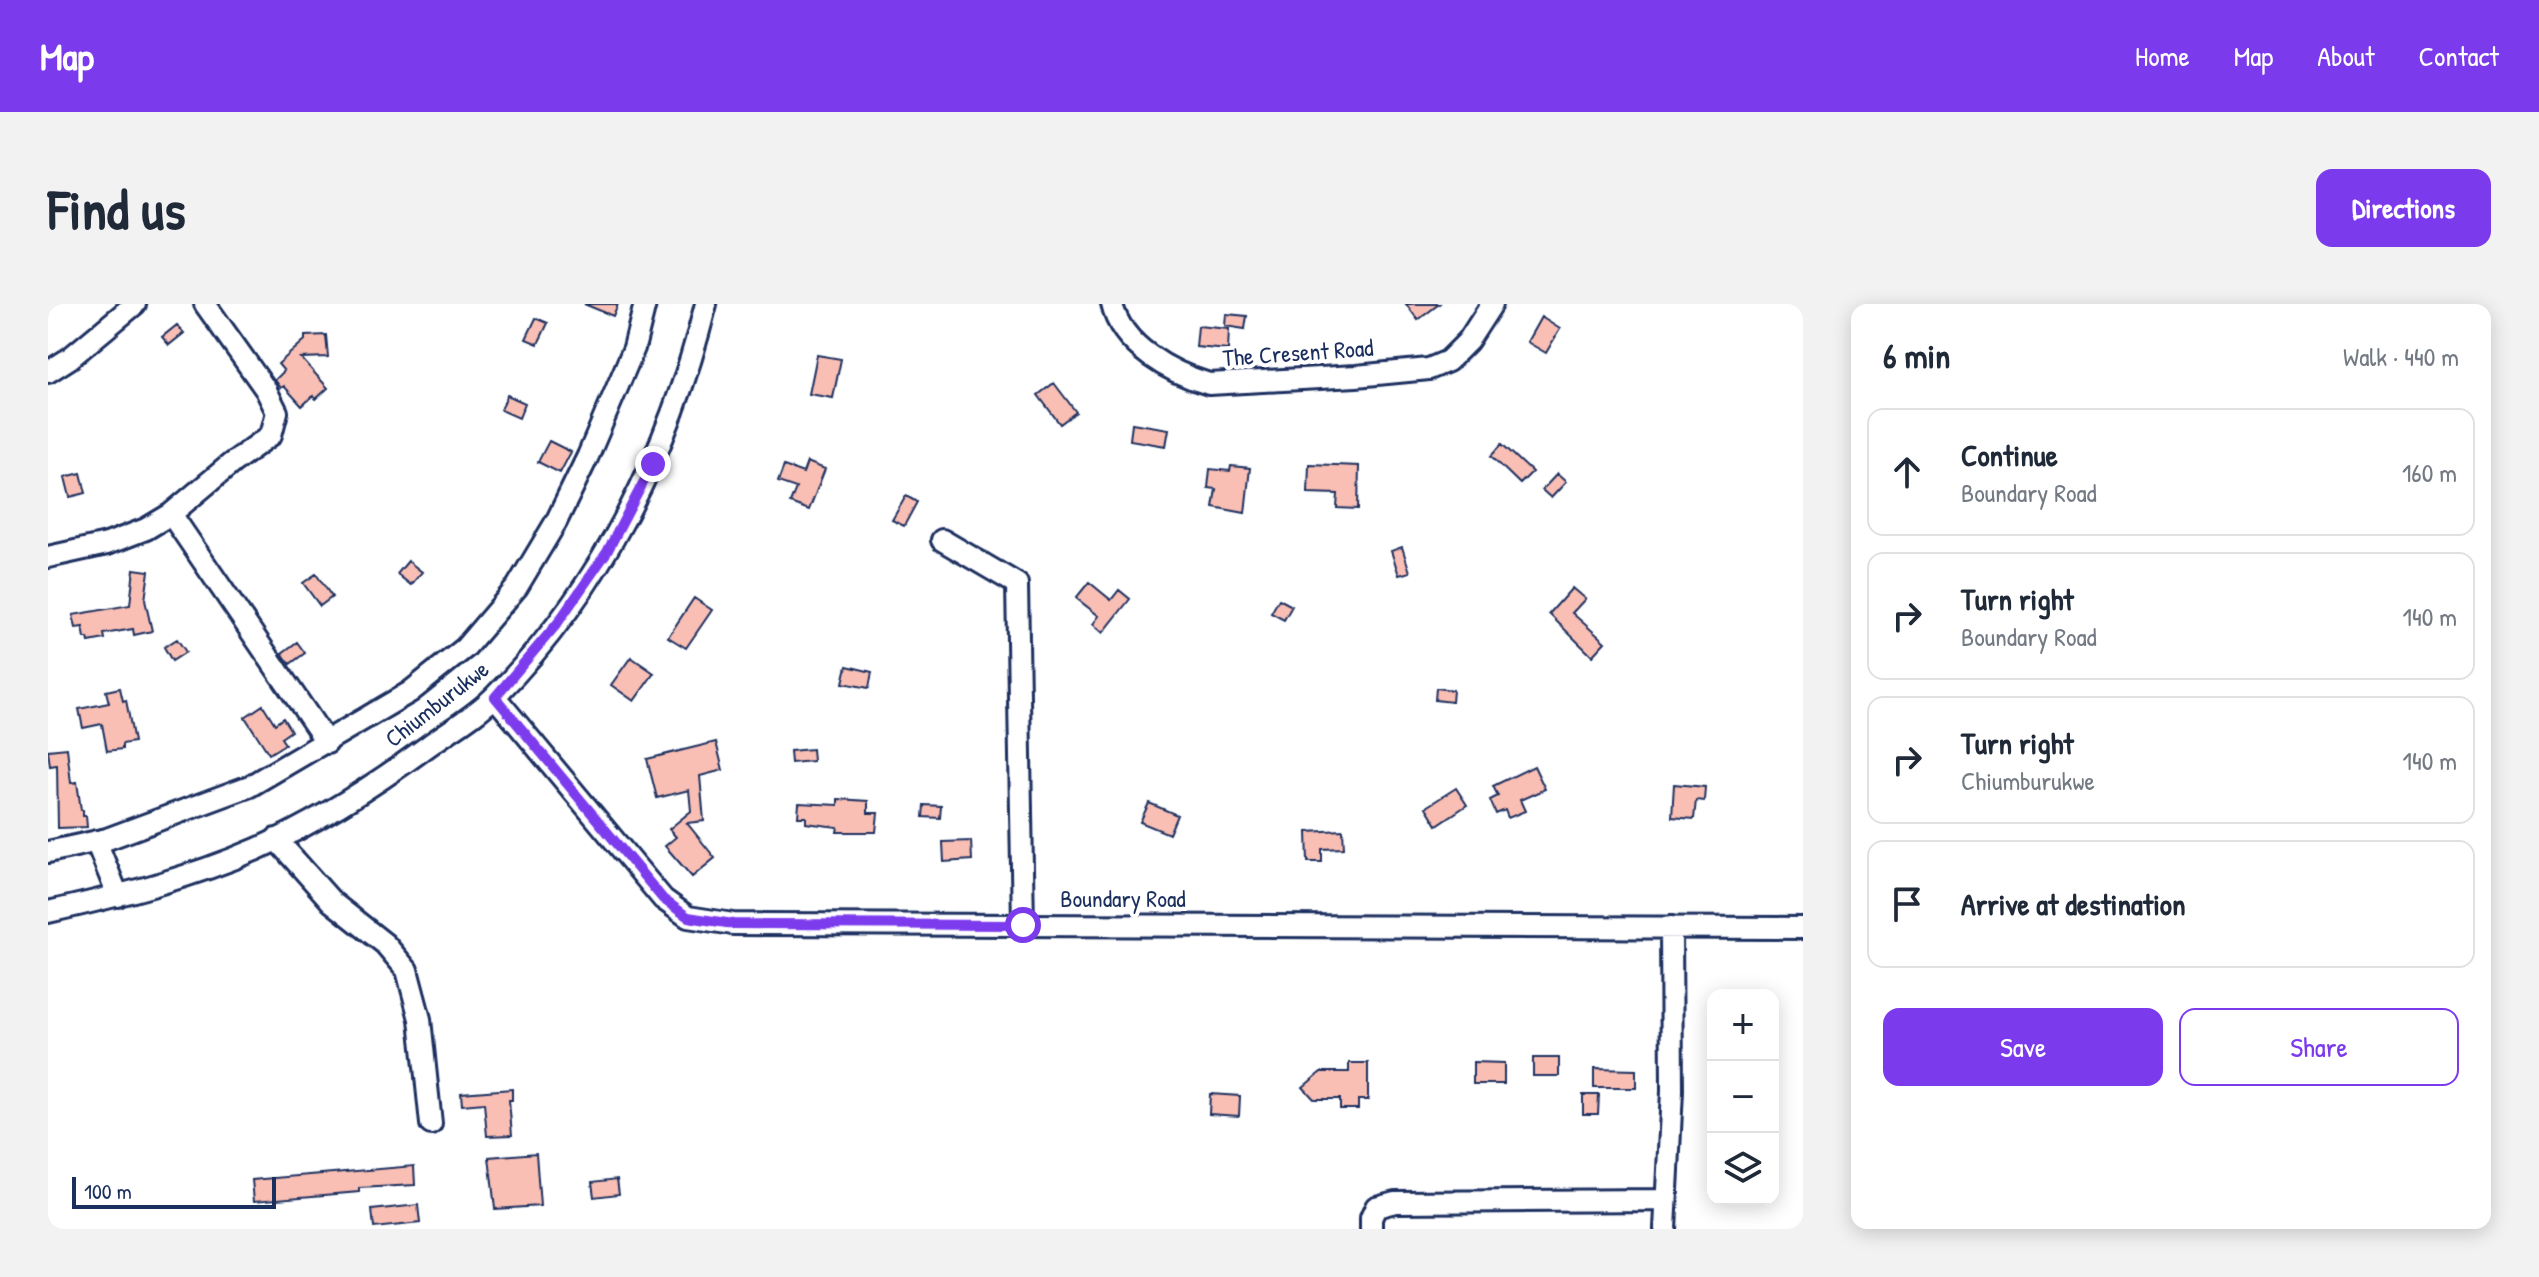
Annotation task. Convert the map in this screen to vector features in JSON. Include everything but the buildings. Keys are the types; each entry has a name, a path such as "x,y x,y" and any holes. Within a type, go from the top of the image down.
{"street":[{"path":"48,372 70,358 135,304"},
{"path":"48,557 107,544 146,529 171,514 271,435 277,412 266,390 205,304"},
{"path":"48,852 96,841 250,786 410,692 465,648 517,587 556,522 634,348 645,304"},
{"name":"Chiumburukwe","path":"48,912 118,896 188,875 276,839 327,813 393,772 495,697 557,624 607,552 653,464 694,350 706,304"},
{"name":"The Cresent Road","path":"1112,304 1115,317 1132,341 1191,379 1209,384 1429,369 1448,361 1468,341 1492,304"},
{"path":"171,514 327,743"},
{"path":"942,540 1017,584 1023,925"},
{"name":"Boundary Road","path":"495,697 663,899 688,917 733,924 1803,928"},
{"path":"276,839 332,902 385,944 407,970 420,1019 431,1124"},
{"path":"96,841 118,896"},
{"path":"1665,1229 1672,1091 1671,927"},
{"path":"1371,1229 1371,1218 1376,1207 1395,1202 1665,1200"}],"route":[{"path":"653,464 607,552 557,624 495,697 663,899 688,917 733,924 1023,925"}]}
